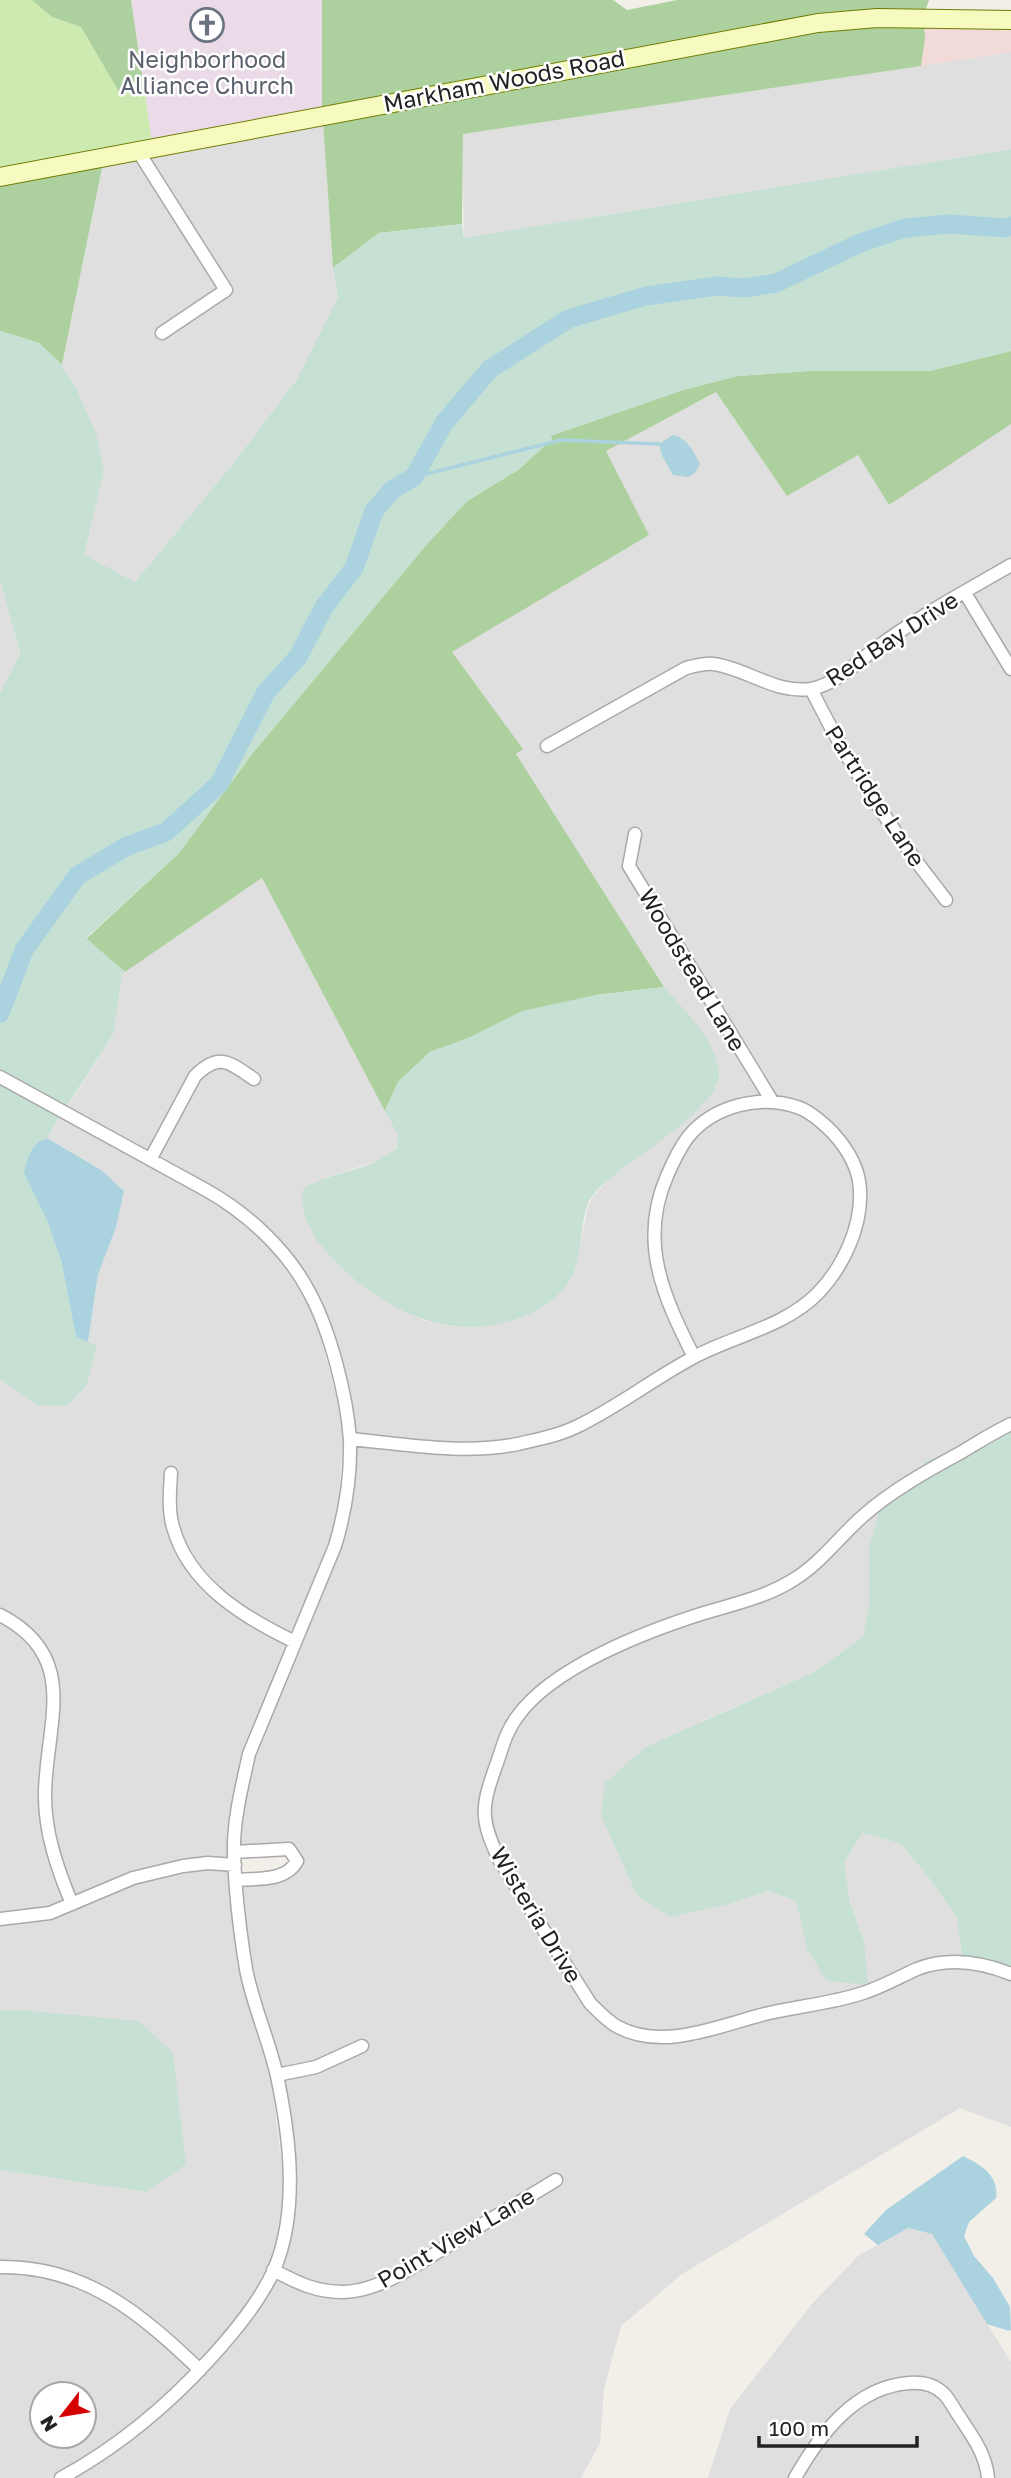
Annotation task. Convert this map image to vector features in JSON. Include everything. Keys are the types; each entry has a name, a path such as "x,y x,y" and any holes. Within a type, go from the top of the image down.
{"main road":[{"name":"Markham Woods Road","path":"0,177 818,23 890,18 1011,20"}],"street":[{"path":"138,151 226,290 162,333"},
{"name":"Red Bay Drive","path":"547,746 686,668 711,663 766,683 811,689 848,670 883,643 1011,565"},
{"path":"964,593 1011,669"},
{"name":"Partridge Lane","path":"811,689 864,788 903,846 946,900"},
{"name":"Woodstead Lane","path":"635,834 629,866 772,1101"},
{"path":"151,1158 195,1076 205,1066 219,1060 230,1063 254,1079"},
{"path":"0,1077 226,1201 252,1223 295,1269 323,1320 339,1379 349,1440 343,1519 335,1546 249,1754 241,1788 234,1859 246,1970 277,2075 288,2165 289,2202 286,2231 274,2270 236,2330 200,2370 178,2394 127,2437 92,2462 61,2478"},
{"path":"349,1440 488,1449 541,1438 579,1426 694,1357 781,1320 802,1307 833,1275 853,1236 860,1190 856,1169 840,1140 821,1121 799,1107 772,1101 739,1104 704,1122 689,1136 676,1155 666,1180 656,1227 656,1256 661,1285 694,1357"},
{"name":"Wisteria Drive","path":"1011,1424 933,1468 878,1504 813,1566 792,1580 768,1593 648,1634 560,1677 530,1701 508,1730 484,1800 485,1822 500,1861 590,2003 607,2020 635,2034 681,2036 769,2013 846,1998 940,1963 989,1965 1011,1974"},
{"path":"171,1473 173,1526 181,1547 195,1570 232,1607 260,1625 295,1642"},
{"path":"0,1615 27,1633 50,1668 55,1692 45,1791 46,1818 51,1846 72,1904"},
{"path":"0,1919 50,1913 133,1878 161,1871 289,1849 297,1861 293,1870 284,1875 236,1880"},
{"path":"277,2075 316,2067 362,2046"},
{"name":"Point View Lane","path":"274,2270 307,2287 324,2291 347,2292 372,2286 401,2274 556,2180"},
{"path":"0,2267 44,2270 78,2279 107,2293 168,2339 200,2370"},
{"path":"795,2478 834,2423 854,2404 875,2391 896,2384 917,2383 930,2385 943,2393 974,2439 987,2464 988,2478"}],"shaded area":[{"path":"131,0 322,0 322,110 152,143"},
{"path":"924,23 1011,26 1011,52 921,66 925,39"},
{"path":"1011,52 1011,149 464,238 462,134"},
{"path":"323,121 333,268 338,297 297,379 236,460 135,582 84,556 104,471 75,386 62,365 103,163 135,157 218,289 154,332 160,341 229,295 231,287 148,155"},
{"path":"716,392 787,495 858,455 889,505 1011,424 1011,1426 869,1547 869,1604 863,1637 814,1672 703,1721 601,1816 637,1896 671,1917 726,1905 770,1891 796,1901 807,1949 864,1941 850,1902 844,1862 863,1833 899,1843 924,1871 957,1918 962,1955 1001,1968 1011,1975 1011,2127 960,2108 682,2274 621,2326 604,2389 600,2443 581,2478 72,2478 95,2466 130,2441 183,2397 241,2334 275,2278 304,2292 322,2296 404,2279 564,2181 558,2173 398,2269 370,2281 347,2286 326,2285 310,2282 280,2267 291,2232 283,2079 318,2072 370,2048 365,2038 315,2062 281,2069 252,1968 242,1885 287,1880 298,1872 303,1859 294,1845 240,1846 247,1788 255,1755 341,1547 349,1519 355,1446 487,1454 517,1449 609,1415 697,1362 822,1296 866,1190 862,1168 845,1137 826,1117 802,1102 777,1097 635,864 642,828 631,828 623,865 762,1096 737,1099 700,1118 650,1227 650,1258 655,1287 687,1355 577,1421 552,1430 488,1443 355,1434 339,1355 328,1318 300,1266 257,1219 230,1197 159,1155 199,1079 208,1070 218,1066 227,1068 255,1086 262,1077 232,1057 217,1055 201,1062 189,1074 149,1150 68,1106 114,1033 122,973 262,878 400,1141 391,1154 380,1160 322,1179 310,1227 324,1248 343,1269 375,1295 423,1320 448,1326 473,1327 561,1292 575,1268 588,1206 593,1196 617,1171 701,1107 717,1084 719,1073 714,1055 703,1036 664,987 515,754 522,749 451,652 648,535 606,451"},
{"path":"0,580 20,655 0,693"},
{"path":"769,1107 796,1113 817,1126 835,1144 844,1158 854,1191 847,1235 828,1272 799,1303 778,1315 697,1350 667,1283 662,1255 661,1227 671,1181 694,1139 708,1126 741,1110"},
{"path":"60,1115 222,1206 248,1227 273,1253 303,1293 317,1323 338,1402 343,1440 337,1519 292,1634 236,1603 201,1566 186,1544 178,1524 177,1467 165,1468 164,1507 167,1527 176,1551 208,1593 228,1612 256,1630 288,1645 243,1754 228,1858 76,1897 57,1844 52,1817 51,1791 61,1691 55,1665 32,1629 0,1609 0,1379 37,1405 87,1385 97,1346 88,1342 98,1275 116,1227 101,1170 47,1138"},
{"path":"0,1622 22,1637 35,1652 44,1670 49,1692 39,1791 40,1819 45,1847 64,1902 49,1908 0,1913"},
{"path":"183,1871 229,1871 248,2002 271,2077 282,2166 283,2202 280,2230 268,2268 232,2327 200,2362 172,2335 111,2289 80,2274 45,2264 0,2262 0,2170 146,2192 20,2010 0,2010 0,1924 51,1919 135,1883"},
{"path":"908,2228 932,2234 1011,2362 1011,2478 994,2478 993,2463 979,2436 948,2390 932,2380 917,2377 896,2379 874,2386 850,2400 830,2419 800,2458 789,2478 708,2478 730,2409 811,2305 859,2255"},
{"path":"0,2273 42,2275 75,2284 104,2298 192,2370 147,2414 89,2457 50,2478 0,2478"},
{"path":"916,2388 938,2397 969,2442 981,2466 982,2478 802,2478 838,2426 857,2408 877,2396"}],"green space":[{"path":"0,0 32,0 52,17 81,27 119,92 145,94 152,143 0,171"},
{"path":"32,0 131,0 145,94 119,92 81,27 52,17"},
{"path":"322,0 613,0 627,10 677,0 929,0 926,9 817,17 322,110"},
{"path":"924,23 925,39 921,66 463,134 462,224 379,233 333,268 323,121 818,28"},
{"path":"1011,149 1011,351 929,371 809,371 737,376 683,390 550,436 552,439 518,470 467,501 427,544 252,754 179,853 86,938 125,972 122,974 114,1033 67,1106 0,1070 0,693 20,654 0,580 0,331 39,343 61,364 75,386 96,433 104,471 84,555 135,582 236,460 297,379 338,297 333,268 379,233 462,224 464,238"},
{"path":"103,163 62,365 39,343 0,331 0,183"},
{"path":"1011,351 1011,424 889,505 858,455 787,496 716,392 606,451 649,535 452,652 523,749 516,754 664,987 596,995 430,1052 398,1082 385,1111 262,878 125,972 86,939 179,853 252,754 427,544 467,501 518,470 552,439 550,436 683,390 737,376 809,371 929,371"},
{"path":"664,987 705,1036 719,1070 717,1084 707,1100 692,1115 617,1172 593,1195 585,1213 574,1271 566,1286 550,1302 531,1313 501,1324 478,1327 434,1322 412,1315 372,1292 344,1270 316,1239 304,1214 303,1189 376,1161 397,1147 398,1135 385,1111 398,1082 430,1052 470,1037 522,1011 596,995"},
{"path":"0,1084 60,1115 47,1138 42,1139 46,1218 61,1260 76,1337 97,1345 87,1385 66,1406 37,1405 0,1379"},
{"path":"1011,1426 1011,1975 1001,1968 962,1955 957,1918 924,1871 899,1843 863,1833 844,1862 850,1902 864,1941 868,1984 865,1985 826,1980 807,1949 796,1901 769,1891 726,1905 671,1917 637,1896 601,1816 605,1783 646,1747 814,1672 863,1637 869,1604 869,1547 880,1509 926,1461"},
{"path":"0,2010 139,2021 173,2053 186,2164 146,2192 0,2170"}],"water":[{"path":"673,435 686,442 700,464 695,473 688,477 673,475 662,456 659,444"},
{"path":"47,1138 101,1170 124,1191 116,1227 98,1275 88,1342 76,1337 61,1260 46,1218 24,1173 34,1147"},
{"path":"963,2156 982,2167 995,2183 996,2198 969,2222 964,2236 974,2256 993,2278 1010,2307 1009,2331 987,2324 932,2234 908,2228 878,2245 864,2234 886,2210"}],"waterway":[{"path":"0,1013 24,950 77,876 127,846 166,832 219,784 266,692 298,657 324,607 354,568 374,511 392,490 414,477 444,423 490,369 568,319 646,296 716,286 744,288 776,283 860,243 905,228 949,224 1005,228 1011,226"},
{"path":"414,477 561,440 659,444"}],"place":[{"name":"Neighborhood Alliance Church","path":"207,25"}]}
